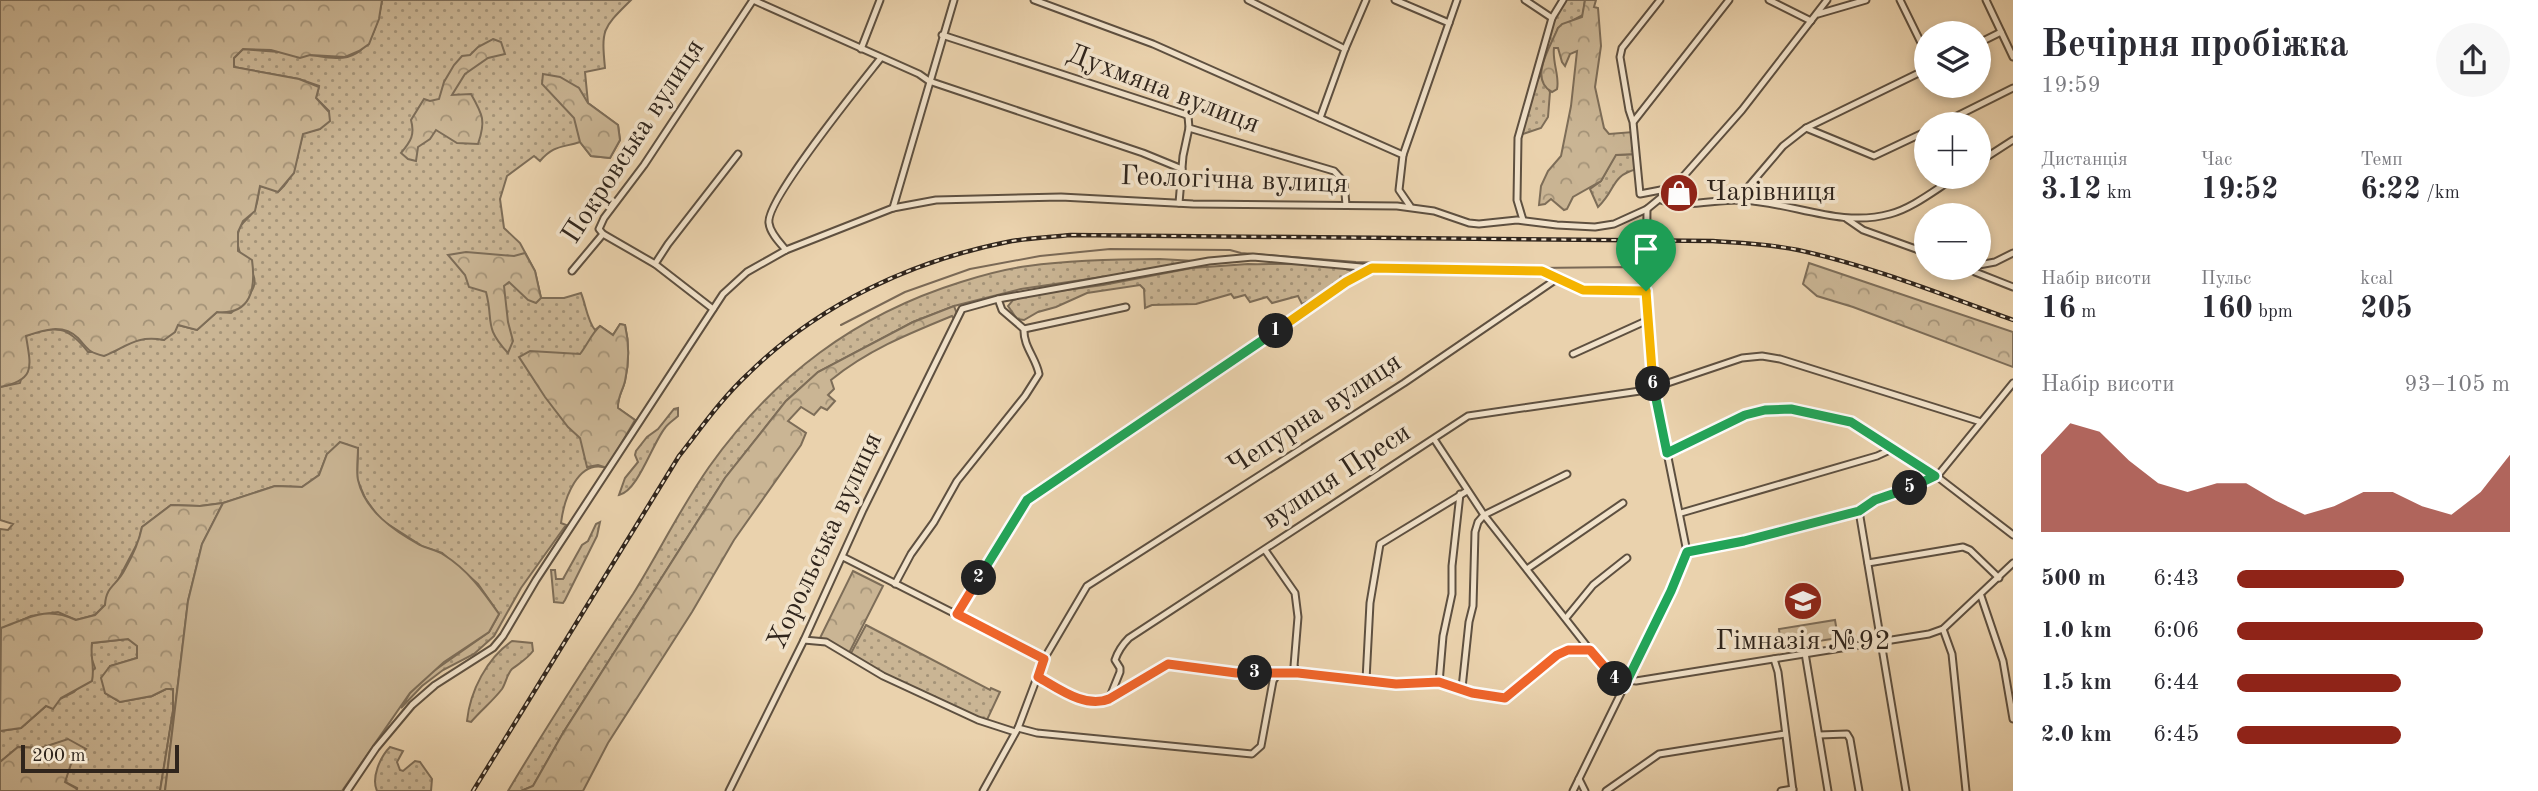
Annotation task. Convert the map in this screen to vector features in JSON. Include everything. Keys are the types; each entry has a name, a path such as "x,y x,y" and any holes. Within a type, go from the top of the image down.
{"street":[{"path":"753,0 919,74 929,81 1143,153 1182,169"},
{"name":"Покровська вулиця","path":"572,271 603,234 600,229 604,218 644,165 753,0"},
{"path":"861,49 880,0"},
{"path":"893,208 952,0"},
{"path":"1034,0 1153,44 1403,155"},
{"path":"1248,0 1345,49"},
{"path":"1320,118 1366,0"},
{"path":"1395,0 1449,23"},
{"path":"1410,206 1399,190 1403,155 1457,0"},
{"path":"1525,0 1552,18"},
{"path":"1523,220 1517,200 1518,138 1552,18 1563,0"},
{"path":"1660,0 1621,51 1621,66 1633,122 1640,194 1674,187"},
{"path":"1633,122 1729,0"},
{"path":"1769,0 1811,21"},
{"name":"Геологічна вулиця","path":"347,791 376,748 412,705 435,685 493,648 503,636 723,294 741,277 786,250 893,208 936,200 1000,198 1119,198 1179,203 1410,206 1469,223 1490,224 1523,220 1607,226 1647,209 1674,187 1742,110 1827,0"},
{"path":"1833,0 1839,8"},
{"path":"1816,14 1866,0"},
{"path":"1900,0 1914,29"},
{"path":"1986,0 2013,57"},
{"path":"1991,37 2001,32"},
{"name":"Духмяна вулиця","path":"942,34 1184,114 1188,116 1189,128 1334,172 1344,182 1346,205"},
{"path":"786,250 770,227 769,216 791,179 880,58"},
{"path":"1737,200 1783,146 1806,128 1914,75"},
{"path":"1965,112 2013,88"},
{"path":"1179,203 1189,128"},
{"path":"1806,128 1874,156 1914,137"},
{"path":"1991,154 2013,140"},
{"path":"656,264 668,244 738,154"},
{"path":"1661,200 1700,203 1737,200 1847,219 1873,217 1902,210 1936,189"},
{"path":"1573,791 1671,591 1687,552 1654,388 1646,291 1647,209"},
{"path":"1847,219 1864,230 1914,248"},
{"path":"603,234 656,264 713,309"},
{"path":"1991,263 2013,253"},
{"path":"895,584 957,481 1025,396 1039,374 1037,363 1024,336 1024,329 1002,310 998,299 1209,261 1253,257 1372,268 1542,271 1583,290 1646,291"},
{"path":"957,614 1027,500 1170,405 1346,282 1372,268"},
{"name":"Чепурна вулиця","path":"983,791 1016,730 1044,659 1087,586 1404,383 1559,278"},
{"path":"1991,278 2013,287"},
{"name":"Хорольська вулиця","path":"729,791 804,640 935,359 962,309 998,299"},
{"path":"1024,329 1126,307"},
{"path":"1573,354 1648,320"},
{"name":"вулиця Преси","path":"1109,699 1120,672 1115,660 1121,645 1129,638 1468,416 1626,394 1654,388 1742,358 1762,356 1780,359 1981,422"},
{"path":"1687,552 1859,511 1875,500 1935,476 1950,462 2013,383"},
{"path":"1667,453 1745,415 1779,409 1803,411 1851,422 1935,476 2013,535"},
{"path":"1434,439 1463,492 1590,650 1626,683"},
{"path":"1681,513 1877,456 1892,449"},
{"path":"1462,688 1473,606 1475,532 1478,522 1483,515 1567,474"},
{"path":"1366,680 1370,603 1380,544 1463,492"},
{"path":"1439,682 1463,492"},
{"path":"1527,569 1623,503"},
{"path":"1859,511 1906,791"},
{"path":"1868,564 1963,547 1970,550 1999,578"},
{"path":"1265,550 1295,593 1298,617 1294,666 1298,673"},
{"path":"843,556 1044,659"},
{"path":"1566,618 1593,585 1627,558"},
{"path":"1626,683 1880,642 1943,629 2013,563"},
{"path":"1981,596 2003,661 2013,719"},
{"path":"1943,629 1952,654 1966,791"},
{"path":"804,640 826,642 883,676 978,720 1016,730 1252,754 1261,746 1273,681 1278,673"},
{"path":"1038,677 1088,702 1100,703 1168,664 1236,673 1298,673 1396,684 1439,682 1472,693 1505,698 1557,655 1568,650 1590,650"},
{"path":"1805,653 1828,791"},
{"path":"1774,659 1793,790 1781,791"},
{"path":"1606,791 1659,754 1785,734"},
{"path":"1819,735 1847,734 1859,791"},
{"path":"1580,779 1585,791"}],"green space":[{"path":"0,0 382,0 379,19 369,44 345,57 310,55 300,58 271,50 243,49 234,58 234,67 299,79 319,87 316,98 329,112 330,121 320,129 303,134 294,173 278,192 260,186 255,211 243,221 238,232 238,251 252,260 253,271 252,290 244,305 228,312 217,312 197,330 178,325 175,332 164,340 139,340 104,356 92,352 72,333 59,329 26,336 29,364 25,376 0,387"},
{"path":"382,0 631,0 609,23 606,30 603,44 605,68 585,72 588,103 618,125 620,140 610,158 591,156 580,142 554,150 540,161 534,156 507,176 500,199 504,228 520,243 535,271 541,298 564,298 581,293 595,330 600,326 613,335 620,324 625,325 627,367 618,408 635,420 607,468 588,469 574,483 565,503 561,523 566,525 521,588 494,636 474,654 443,670 422,686 401,708 410,693 428,675 489,632 499,614 478,584 442,553 422,546 380,519 365,498 357,479 358,448 327,454 319,475 302,487 275,486 223,503 200,506 171,505 142,527 139,540 105,605 95,615 76,620 58,612 31,616 0,630 0,529 8,530 13,524 0,520 0,387 20,383 28,353 25,336 45,330 61,330 74,337 88,352 114,352 128,342 149,337 164,340 178,325 197,330 217,312 231,313 246,299 253,288 254,279 238,247 240,227 255,209 260,186 279,191 285,185 295,165 303,133 320,129 329,111 316,98 319,86 299,79 234,67 234,58 243,49 332,58 347,57 357,53 370,39"},
{"path":"1566,0 1585,0 1583,15 1558,28 1542,66 1553,21"},
{"path":"1585,0 1596,0 1594,7 1598,8 1601,46 1595,87 1604,128 1609,134 1633,132 1635,154 1616,155 1601,181 1573,197 1564,210 1551,199 1539,205 1541,186 1548,171 1561,156 1571,106 1577,51 1570,54 1565,66 1558,48 1554,48 1558,84 1557,89 1552,92 1545,86 1542,71 1543,62 1558,28 1582,17"},
{"path":"493,39 501,42 505,54 488,58 465,74 452,95 471,94 475,101 481,113 482,124 478,144 457,143 436,130 430,139 418,147 416,161 408,159 401,153 411,138 411,120 424,99 439,99 444,82 462,56 470,55"},
{"path":"543,74 560,77 579,88 588,103 618,125 620,140 610,158 591,156 580,142 574,118 542,84"},
{"path":"1541,75 1550,92 1548,117 1541,128 1520,135 1536,82"},
{"path":"1635,154 1637,169 1622,175 1598,207 1590,189 1601,181 1615,155"},
{"path":"466,252 514,256 525,253 535,271 541,298 536,303 528,300 509,282 504,286 513,341 508,353 492,330 486,292 469,287 465,275 448,255"},
{"path":"1160,259 1195,261 1021,289 954,306 913,322 818,372 786,401 725,478 563,733 533,786 521,791 508,791 633,594 709,467 734,434 789,377 852,331 886,312 961,282 1019,267 1044,264"},
{"path":"1809,263 2013,332 2013,367 1817,296 1803,284"},
{"path":"1248,264 1321,265 1355,274 1324,295 1302,304 1298,296 1272,303 1267,297 1250,302 1245,295 1234,298 1231,294 1196,304 1152,305 1145,308 1144,289 1140,285 1087,293 1024,320 1017,319 1008,306 1013,300 1029,295 1103,285 1192,268"},
{"path":"954,306 957,314 954,319 952,316 889,344 859,360 831,380 834,389 828,395 835,401 827,410 821,407 814,415 801,407 788,421 806,433 801,445 734,540 692,612 608,743 583,791 521,791 533,786 563,733 725,478 786,401 818,372 913,322"},
{"path":"620,324 625,325 628,353 618,408 635,420 607,468 598,465 587,467 580,438 545,397 519,357 530,351 580,354 600,326 613,335"},
{"path":"678,408 678,416 660,435 632,485 619,495 625,478 638,462 636,451 674,409"},
{"path":"340,442 358,448 358,480 367,501 382,519 400,533 453,561 468,574 499,614 489,632 444,662 410,693 342,791 165,791 188,601 202,544 223,503 275,486 302,487 319,475 327,454"},
{"path":"223,503 202,544 188,601 165,791 160,791 173,711 173,689 120,702 105,693 101,678 110,666 137,658 137,646 128,639 92,643 92,681 61,698 53,709 46,706 21,728 0,731 1,628 47,613 76,620 95,615 105,605 109,590 127,566 142,527 171,505 200,506"},
{"path":"600,522 597,536 565,600 563,603 554,602 551,570 555,570 556,579 563,579 582,545 588,541 596,524"},
{"path":"853,571 883,586 849,653 820,638"},
{"path":"1835,620 1838,638 1781,647 1779,629"},
{"path":"866,625 990,690 991,688 1000,692 986,722 850,655"},
{"path":"128,639 138,646 137,658 110,666 105,693 120,702 173,689 173,711 160,791 76,791 77,788 65,782 70,764 68,740 41,748 18,747 0,762 0,731 21,728 46,706 74,692 95,668 90,654 92,643"},
{"path":"512,641 532,643 533,651 510,671 495,698 471,722 467,721 481,676 495,656"},
{"path":"68,739 86,749 71,764 65,782 77,789 76,791 0,791 0,762 18,747 41,748"},
{"path":"390,747 403,751 397,762 400,770 403,771 415,761 420,762 432,779 431,791 377,791 375,780 378,768"}],"waterway":[{"path":"841,325 905,292 970,269 1040,256 1110,249 1230,250 1356,262 1535,268 1628,267 1637,272 1641,282"}],"railway":[{"path":"473,791 679,456 729,393 776,349 837,306 904,273 975,249 1012,241 1071,235 1713,241 1777,246 1853,264 2013,320"}],"place":[{"name":"Чарівниця","path":"1679,193"},
{"name":"Гімназія №92","path":"1803,601"}],"route":[{"path":"1372,268 1542,271 1583,290 1646,291 1654,388 1667,453 1678,450 1745,415 1765,410 1791,409 1851,422 1935,476 1921,484 1875,500 1859,511 1744,541 1687,552 1624,687 1590,650 1568,650 1557,655 1505,698 1472,693 1439,682 1396,684 1298,673 1236,673 1175,663 1168,664 1100,703 1088,702 1038,677 1044,659 957,614 1027,500 1170,405 1346,282 1372,268"}]}
